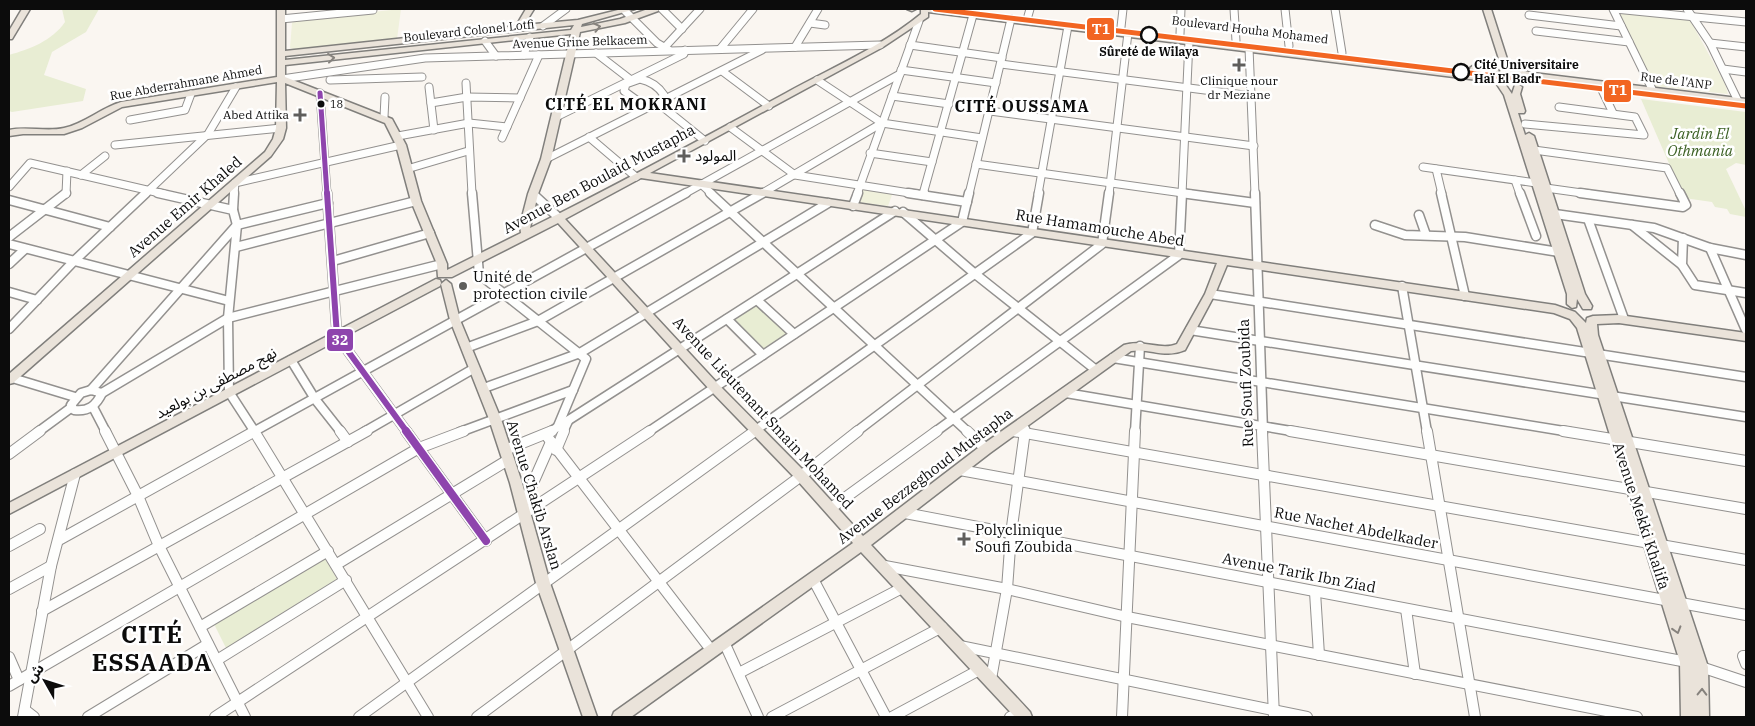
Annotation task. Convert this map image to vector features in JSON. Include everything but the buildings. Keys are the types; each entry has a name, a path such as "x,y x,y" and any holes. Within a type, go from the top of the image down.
{"main road":[{"path":"9,37 26,9"},
{"path":"523,26 530,9"},
{"name":"Boulevard Colonel Lotfi","path":"283,59 481,38 530,37 576,30 629,13 655,9"},
{"name":"Boulevard Houha Mohamed","path":"912,9 1028,12 1189,41 1496,76"},
{"path":"919,20 925,14 926,9"},
{"name":"Avenue Mekki Khalifa","path":"1481,9 1497,62 1496,76 1508,95 1536,183 1580,294 1591,314 1594,353"},
{"path":"1487,9 1503,59 1513,71 1524,79 1521,86"},
{"name":"Boulevard Houha Mohamed","path":"972,12 1068,26 1180,34 1289,46 1496,76"},
{"name":"Avenue Emir Khaled","path":"9,378 268,154 278,139 281,128 283,59 281,14"},
{"name":"Avenue Ben Boulaid Mustapha","path":"444,276 730,128 880,45 919,20"},
{"name":"Boulevard Colonel Lotfi","path":"481,38 523,26 543,26 576,30"},
{"path":"526,235 525,225 533,194 546,159 572,54 576,30"},
{"name":"Rue de l'ANP","path":"1496,76 1513,71 1533,76 1742,101"},
{"name":"Rue de l'ANP","path":"1496,76 1521,86 1536,82 1746,108"},
{"path":"282,79 384,117 389,121 400,141"},
{"name":"Rue Abderrahmane Ahmed","path":"9,133 27,130 65,130 114,107 282,79"},
{"name":"Avenue Mekki Khalifa","path":"1521,86 1516,94 1555,214 1572,294 1572,310 1582,326 1594,353 1674,603 1701,667 1702,717"},
{"name":"Avenue Chakib Arslan","path":"400,141 416,201 430,233 444,276 455,320 473,369 484,388 506,455 543,582 590,717"},
{"name":"Rue Hamamouche Abed","path":"638,176 764,192 1102,244 1572,310"},
{"name":"Avenue Lieutenant Smain Mohamed","path":"559,218 714,387 802,476 885,566 902,588 991,679 1018,715"},
{"path":"1140,346 1173,351 1181,347 1210,294 1223,261"},
{"name":"نهج مصطفى بن بولعيد","path":"9,509 337,336 444,276"},
{"path":"1572,310 1591,314"},
{"path":"1572,310 1746,337"},
{"name":"Avenue Bezzeghoud Mustapha","path":"619,717 864,543 986,449 1021,429 1096,370 1132,346 1140,346"},
{"name":"Avenue Mekki Khalifa","path":"1674,603 1687,662 1688,717"}],"street":[{"path":"543,26 566,9"},
{"path":"662,9 682,29"},
{"path":"653,51 660,49 700,9"},
{"path":"720,49 753,9"},
{"path":"795,47 818,9"},
{"path":"478,717 802,476 916,385 1102,244 1123,80 1123,9"},
{"path":"1180,9 1180,34"},
{"path":"1234,9 1236,41"},
{"path":"1285,9 1289,46"},
{"path":"1335,9 1342,53"},
{"path":"1653,91 1614,9 1746,22"},
{"path":"1687,9 1710,43 1742,101"},
{"path":"281,14 373,10"},
{"path":"923,195 964,53 972,12"},
{"path":"629,13 662,47 672,50"},
{"path":"1530,15 1621,26"},
{"path":"216,717 486,541 523,512 579,478 962,222 1011,19"},
{"path":"853,206 919,20"},
{"path":"810,23 825,25"},
{"path":"360,717 543,582 1032,232 1041,173 1063,72 1068,26"},
{"path":"1536,31 1630,42"},
{"path":"524,55 530,37"},
{"path":"481,38 496,56"},
{"path":"831,508 952,418 1180,255 1181,192 1186,137 1189,41"},
{"path":"1710,43 1746,47"},
{"name":"Avenue Grine Belkacem","path":"282,79 411,59 880,45"},
{"path":"910,45 964,53 1063,72 1252,96"},
{"name":"Rue Soufi Zoubida","path":"1249,48 1254,146 1258,341 1267,583 1272,646 1274,714"},
{"path":"546,159 764,49"},
{"path":"556,117 684,54 685,50"},
{"path":"596,53 631,80 646,80 662,91 664,96 658,103"},
{"path":"502,138 539,55"},
{"path":"352,79 357,66"},
{"path":"1723,69 1746,72"},
{"path":"722,71 769,106"},
{"path":"59,540 900,72 996,83"},
{"path":"330,80 422,77"},
{"path":"631,80 624,86 624,91 642,104 658,103 705,141"},
{"path":"817,80 882,123 982,138"},
{"path":"466,83 470,124 468,151 479,274 580,353 586,361 523,512"},
{"path":"9,329 74,261 208,134 236,87"},
{"path":"429,87 434,130"},
{"path":"1602,90 1613,114"},
{"path":"320,93 337,336 486,541"},
{"path":"130,120 186,110 191,94"},
{"path":"431,103 467,96 520,98"},
{"path":"892,96 949,104"},
{"path":"384,117 386,97"},
{"path":"1525,124 1643,136 1637,118 1559,107"},
{"path":"990,111 1254,146"},
{"path":"466,348 538,321 731,212 882,123"},
{"path":"428,717 284,477 229,392 228,318 237,225 233,210 235,183 324,163 434,130 470,124 507,127"},
{"path":"115,145 281,128"},
{"path":"730,128 795,175 967,202"},
{"path":"589,137 638,176"},
{"path":"1534,150 1667,168 1686,205 1683,207 1546,188"},
{"path":"407,169 468,151"},
{"path":"870,154 932,162"},
{"path":"81,175 105,156"},
{"path":"9,187 30,163 233,210"},
{"path":"976,164 1255,204"},
{"path":"1423,167 1536,183"},
{"path":"1436,169 1465,296"},
{"path":"9,236 66,194 66,171"},
{"path":"1515,180 1536,236"},
{"path":"701,184 832,308 986,449"},
{"path":"533,194 559,218"},
{"path":"9,200 110,227"},
{"path":"236,247 416,201"},
{"path":"9,378 75,397 91,390 237,225 328,203"},
{"path":"484,388 580,353 828,203"},
{"path":"558,427 679,348 899,212 936,239 974,273 1096,370"},
{"path":"1555,214 1654,228 1710,248 1746,255"},
{"path":"1419,215 1426,235"},
{"path":"1588,219 1621,319"},
{"path":"1376,225 1396,234 1422,237 1426,235 1451,236 1563,252"},
{"path":"1632,225 1682,265 1695,285 1746,294"},
{"path":"333,261 430,233"},
{"path":"1682,265 1683,238"},
{"path":"9,244 229,301"},
{"path":"1710,248 1746,330"},
{"path":"9,264 25,249"},
{"path":"72,408 83,411 95,405 102,393 228,318 334,290 444,276"},
{"path":"1402,286 1475,717"},
{"path":"9,292 36,300"},
{"path":"1210,294 1746,377"},
{"path":"757,300 794,334"},
{"path":"726,319 763,355"},
{"path":"1190,330 1746,417"},
{"path":"1122,717 1133,452 1140,346"},
{"path":"1113,358 1746,461"},
{"path":"291,360 315,399 348,442"},
{"path":"42,611 348,442 473,369"},
{"path":"91,390 102,393"},
{"path":"9,686 182,588 419,448 573,390"},
{"path":"1066,393 1746,509"},
{"path":"9,454 72,408 75,397"},
{"path":"95,405 98,416 138,496 159,546 182,588 245,717"},
{"path":"337,564 453,494 506,455 551,442 568,420"},
{"path":"991,679 1007,589 1021,429 1133,452 1746,560"},
{"path":"551,442 712,651"},
{"name":"Rue Nachet Abdelkader","path":"960,470 1746,615"},
{"path":"28,715 32,674 42,611 51,566 75,474"},
{"name":"Avenue Tarik Ibn Ziad","path":"905,513 1406,610 1687,662"},
{"path":"9,546 40,529"},
{"path":"200,627 328,550"},
{"path":"9,589 51,566"},
{"path":"885,566 1007,589 1127,617 1637,717"},
{"path":"813,579 886,717"},
{"path":"217,660 346,580"},
{"path":"738,673 836,624 902,588"},
{"path":"1315,592 1319,655"},
{"path":"1406,610 1415,674"},
{"path":"772,717 942,627"},
{"path":"724,642 758,717"},
{"path":"88,717 208,644"},
{"path":"960,646 1274,714 1307,717"},
{"path":"1746,656 1744,656 1746,664"},
{"path":"9,657 19,680"},
{"path":"1701,667 1746,682"},
{"path":"892,717 981,669"}],"green space":[{"path":"62,9 99,9 86,32 52,52 44,75 86,89 83,101 9,111 9,55 33,47 60,29 65,22"},
{"path":"401,9 397,39 297,50 290,48 292,23 295,20"},
{"path":"1617,12 1690,20 1725,84 1728,94 1654,86"},
{"name":"Jardin El Othmania","path":"1641,99 1746,112 1746,165 1736,163 1726,169 1746,211 1746,217 1730,214 1727,209 1715,207 1712,202 1684,198"},
{"path":"864,188 893,192 888,206 859,202"},
{"path":"756,303 789,332 762,350 729,320"},
{"path":"324,557 337,579 226,648 214,624"}],"transit line":[{"name":"T1","path":"935,9 1746,106"},
{"name":"32","path":"320,93 337,336 486,541"}],"place":[{"name":"Sûreté de Wilaya","path":"1149,35"},
{"name":"Clinique nour dr Meziane","path":"1239,65"},
{"name":"Cité Universitaire Haï El Badr","path":"1461,72"},
{"name":"18","path":"321,104"},
{"name":"Abed Attika","path":"300,115"},
{"name":"المولود","path":"684,156"},
{"name":"Unité de protection civile","path":"463,286"},
{"name":"Polyclinique Soufi Zoubida","path":"964,539"}],"district":[{"name":"CITÉ EL MOKRANI","path":"626,104"},
{"name":"CITÉ OUSSAMA","path":"1022,106"},
{"name":"CITÉ ESSAADA","path":"152,649"}]}
